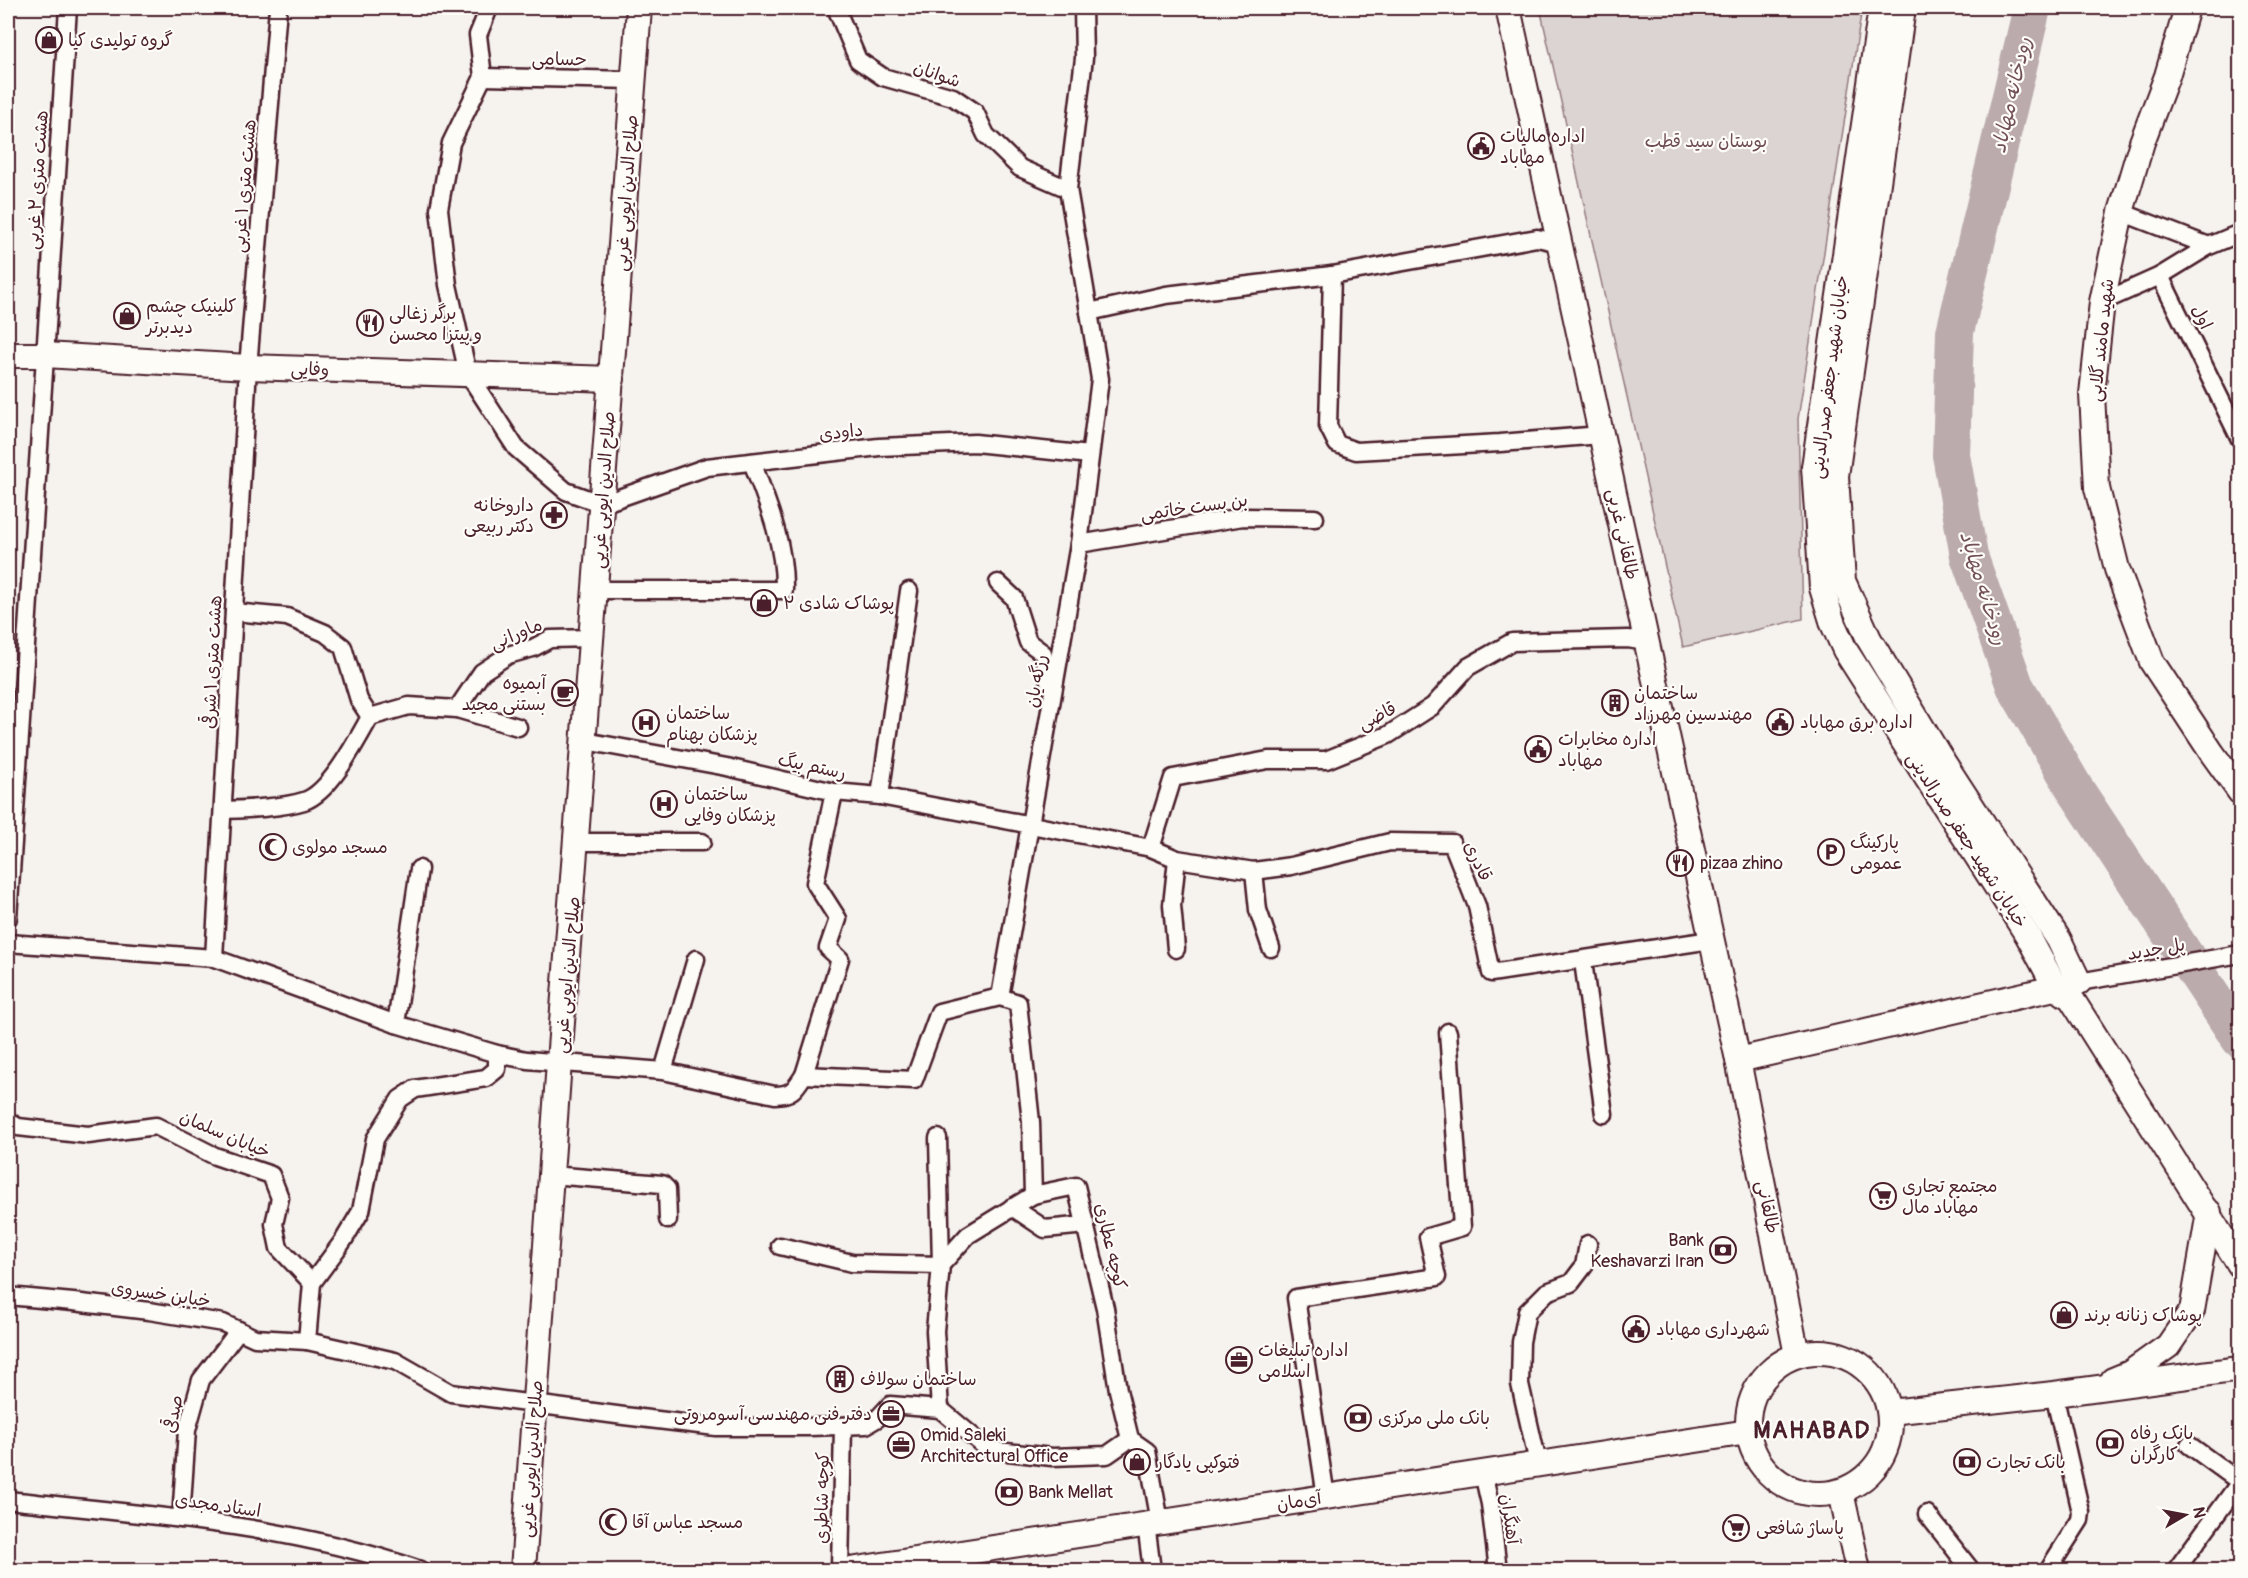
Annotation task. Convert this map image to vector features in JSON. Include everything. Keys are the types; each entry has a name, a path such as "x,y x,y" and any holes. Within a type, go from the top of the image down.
{"street":[{"name":"هشت متری ۲ غربی","path":"8,918 68,8"},
{"name":"هشت متری ۱ غربی","path":"248,367 278,8"},
{"path":"489,8 478,35 483,78 451,143 439,209 448,285 468,374 516,448 566,491 602,504"},
{"name":"صلاح الدین ایوبی غربی","path":"612,379 639,8"},
{"name":"شوانان","path":"836,8 858,60 883,77 954,97 975,112 986,135 1020,168 1068,189"},
{"name":"رزگه یان","path":"1000,997 1079,544 1100,379 1068,189 1084,58 1083,8"},
{"name":"طالقانی غربی","path":"1508,8 1738,1060"},
{"name":"خیابان شهید جعفر صدرالدینی","path":"1881,8 1814,467 1822,588 1833,624 1845,650 2028,936 2069,990 2241,1265"},
{"name":"خیابان شهید جعفر صدرالدینی","path":"1903,8 1836,476 1843,581 1869,639 1938,754 2058,940 2069,990"},
{"name":"شهید مامند گلابی","path":"2187,8 2167,76 2142,142 2121,212 2102,302 2092,394 2097,488 2117,569 2152,662 2212,753 2241,792"},
{"name":"حسامی","path":"483,78 634,80"},
{"path":"2121,212 2209,246"},
{"path":"2102,302 2160,276 2209,246 2241,233"},
{"path":"1089,312 1167,295 1332,275 1537,238 1560,243"},
{"path":"1332,275 1328,426 1337,444 1356,451 1601,435"},
{"name":"اول","path":"2160,276 2241,439"},
{"name":"وفایی","path":"8,355 45,355 248,367 612,379"},
{"name":"هشت متری ۱ شرقی","path":"214,958 225,810 248,367"},
{"name":"صلاح الدین ایوبی غریی","path":"523,1570 559,1062 612,379"},
{"name":"داودی","path":"602,504 707,467 879,447 975,443 1090,454"},
{"path":"596,590 784,590 784,571 777,531 752,462"},
{"name":"بن بست خاتمی","path":"1079,544 1243,517 1315,518"},
{"path":"998,583 1014,598 1028,642 1043,652 1053,698"},
{"path":"880,796 909,591"},
{"path":"234,612 286,617 325,633 343,646 359,700 370,717"},
{"name":"ماورانی","path":"457,709 482,672 508,655 533,648 550,639 593,638"},
{"name":"قاضی","path":"1151,848 1173,778 1268,760 1326,760 1388,735 1433,706 1468,667 1512,642 1628,639 1646,642"},
{"path":"225,810 306,801 333,778 370,717 409,706 457,709 518,727"},
{"name":"رستم بیگ","path":"585,741 727,767 834,792 880,796 1151,848"},
{"path":"8,943 214,958 396,1024 497,1054 527,1060 663,1071 775,1095 786,1095 796,1088 804,1075 840,959 828,948 838,919 815,883 834,792"},
{"path":"577,842 702,842"},
{"name":"قادری","path":"1151,848 1177,859 1254,871 1291,866 1390,842 1452,843 1477,906 1491,973 1711,940"},
{"path":"1176,949 1172,904 1177,859"},
{"path":"396,1024 419,869"},
{"path":"1254,871 1258,910 1271,948"},
{"name":"پل جدید","path":"2069,990 2113,976 2241,954"},
{"path":"663,1071 696,959"},
{"path":"1583,961 1604,1114"},
{"path":"1738,1060 2069,990"},
{"path":"780,1246 852,1263 941,1265 968,1235 1033,1195 1031,1122 1018,1003 1000,997 939,1012 914,1080 804,1075"},
{"path":"1326,1497 1296,1298 1437,1277 1428,1237 1462,1227 1448,1032"},
{"path":"307,1341 312,1282 343,1242 362,1211 375,1139 400,1099 415,1089 486,1078 497,1069 497,1054"},
{"name":"طالقانی","path":"1738,1060 1797,1355"},
{"name":"خیابان سلمان","path":"8,1121 18,1127 88,1135 156,1126 215,1156 271,1175 280,1198 274,1224 279,1248 312,1282"},
{"path":"938,1138 941,1265 935,1331 940,1409 989,1450 1052,1457 1107,1455 1130,1438"},
{"path":"551,1175 662,1184 667,1189 668,1220"},
{"name":"کوچه عطاری","path":"1033,1195 1076,1186 1105,1308 1118,1390 1130,1438 1147,1451 1153,1523 1152,1570"},
{"path":"1012,1207 1045,1229 1086,1225"},
{"path":"2090,1389 2130,1374 2168,1346 2192,1311 2209,1212"},
{"path":"1538,1463 1520,1384 1521,1342 1527,1312 1547,1292 1571,1283 1584,1266 1588,1244"},
{"name":"خیابن خسروی","path":"8,1296 149,1311 223,1323 255,1338 307,1341 395,1361 451,1393 716,1427 866,1425 878,1418 890,1405 940,1409"},
{"name":"صدقی","path":"181,1519 187,1430 201,1380 239,1330"},
{"path":"1818,1351 1839,1354 1858,1363 1874,1377 1885,1395 1890,1412 1889,1440 1879,1463 1863,1481 1841,1492 1820,1495 1799,1492 1780,1484 1759,1461 1748,1432 1749,1407 1759,1384 1775,1366 1797,1355 1818,1351"},
{"path":"1890,1412 2054,1395 2241,1369"},
{"path":"2048,1570 2080,1520 2081,1512 2054,1395"},
{"name":"کوچه شاطری","path":"840,1570 843,1426"},
{"name":"آی‌مان","path":"850,1570 1748,1432"},
{"path":"2176,1570 2240,1482 2189,1445"},
{"name":"آهنگران","path":"1483,1473 1490,1504 1498,1570"},
{"path":"1841,1492 1858,1570"},
{"name":"استاد مجدی","path":"8,1500 181,1519 297,1536 420,1570"},
{"path":"1927,1514 1971,1570"}],"green space":[{"name":"بوستان سید قطب","path":"1540,8 1862,8 1798,419 1803,619 1683,647"}],"waterway":[{"name":"رودخانه مهاباد","path":"2032,8 1955,332 1951,455 1969,556 2015,686 2075,789 2240,1039"}],"place":[{"name":"گروه تولیدی کیا","path":"49,40"},
{"name":"اداره مالیات مهاباد","path":"1481,146"},
{"name":"کلینیک چشم دیدبرتر","path":"127,316"},
{"name":"برگر زغالی و پیتزا محسن","path":"370,323"},
{"name":"داروخانه دکتر ربیعی","path":"554,515"},
{"name":"پوشاک شادی ۲","path":"764,603"},
{"name":"آبمیوه بستنی مجید","path":"565,693"},
{"name":"ساختمان مهندسین مهرزاد","path":"1615,703"},
{"name":"اداره برق مهاباد","path":"1780,722"},
{"name":"ساختمان پزشکان بهنام","path":"646,723"},
{"name":"اداره مخابرات مهاباد","path":"1538,749"},
{"name":"ساختمان پزشکان وفایی","path":"664,804"},
{"name":"مسجد مولوی","path":"273,847"},
{"name":"پارکینگ عمومی","path":"1831,852"},
{"name":"pizaa zhino","path":"1680,863"},
{"name":"مجتمع تجاری مهاباد مال","path":"1883,1196"},
{"name":"Bank Keshavarzi Iran","path":"1723,1250"},
{"name":"پوشاک زنانه برند","path":"2064,1315"},
{"name":"شهرداری مهاباد","path":"1636,1329"},
{"name":"اداره تبلیغات اسلامی","path":"1239,1360"},
{"name":"ساختمان سولاف","path":"840,1379"},
{"name":"دفتر فنی مهندسی آسومروتی","path":"891,1414"},
{"name":"بانک ملی مرکزی","path":"1358,1418"},
{"name":"بانک رفاه کارگران","path":"2110,1443"},
{"name":"Omid Saleki Architectural Office","path":"901,1445"},
{"name":"فتوکپی یادگار","path":"1137,1462"},
{"name":"بانک تجارت","path":"1967,1462"},
{"name":"Bank Mellat","path":"1009,1492"},
{"name":"مسجد عباس آقا","path":"613,1522"},
{"name":"پاساژ شافعی","path":"1736,1528"}],"district":[{"name":"MAHABAD","path":"1812,1430"}]}
